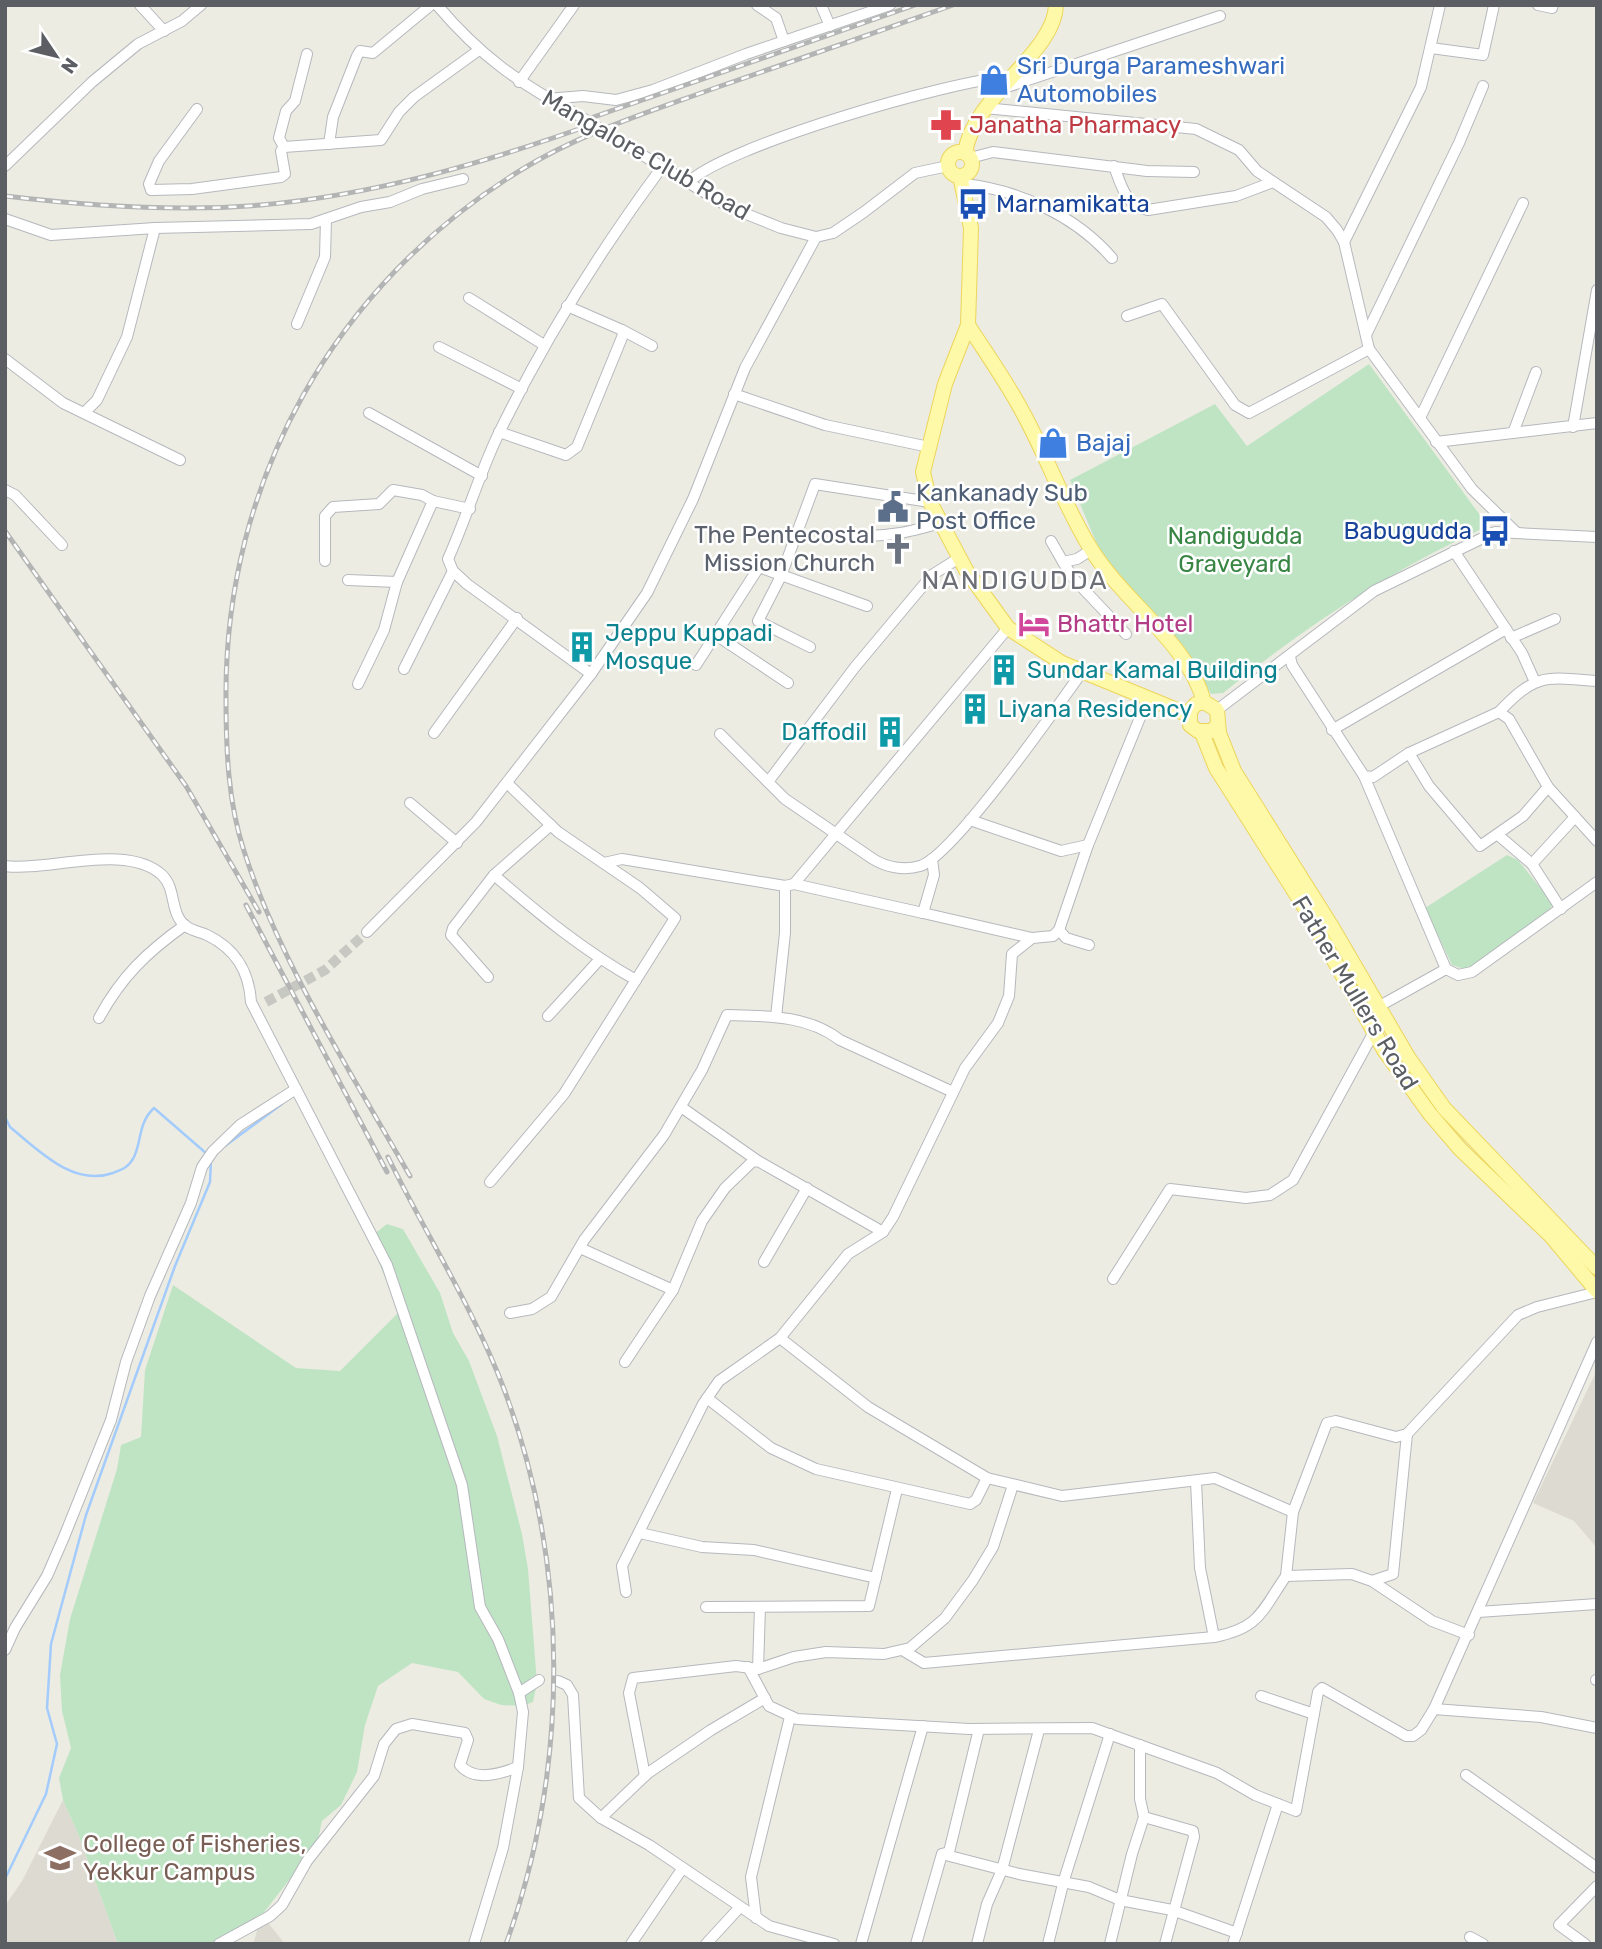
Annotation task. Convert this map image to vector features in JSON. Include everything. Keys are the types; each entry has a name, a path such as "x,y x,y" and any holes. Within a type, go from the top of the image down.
{"main road":[{"path":"1060,6 1040,44 1009,77 970,132 967,156 953,154 971,228 968,325 945,384 923,472 930,502 959,558 1008,628 1062,663 1189,715 1194,729 1202,733 1212,731 1218,717"},
{"path":"968,325 1021,409 1091,550 1139,611 1175,649 1200,684 1204,702 1218,717 1222,745 1234,771 1332,927 1377,1008 1444,1108 1597,1268"},
{"path":"1189,715 1196,704 1204,702"},
{"name":"Father Mullers Road","path":"1202,733 1216,768 1305,908 1374,1032 1430,1114 1460,1149 1551,1236 1597,1292"}],"street":[{"path":"140,5 164,31"},
{"path":"5,166 92,82 138,44 164,31 201,5"},
{"path":"330,144 333,117 360,51 373,53 431,5"},
{"name":"Mangalore Club Road","path":"437,5 479,50 519,82 729,207 781,228 816,237"},
{"path":"519,82 574,5"},
{"path":"757,5 776,18 785,41"},
{"path":"821,5 830,26"},
{"path":"547,99 583,96 616,100 653,90 890,5"},
{"path":"1344,242 1421,87 1440,5"},
{"path":"1431,48 1483,55 1494,5"},
{"path":"1538,5 1552,8 1553,5"},
{"path":"999,90 1220,16"},
{"path":"284,146 381,140 399,112 414,97 479,50"},
{"path":"284,146 279,138 286,111 295,101 307,54"},
{"path":"688,183 704,170 800,131 915,97 986,79 1009,77"},
{"path":"1366,335 1459,143 1483,86"},
{"path":"985,108 1196,129 1227,141 1273,182 1326,217 1344,242 1370,349 1472,489 1516,532"},
{"path":"197,109 159,162 149,184 151,190 192,189 281,177 285,174 281,151 284,146"},
{"path":"967,156 993,152 1194,172"},
{"path":"1114,166 1129,201 1139,209 1148,210 1236,196 1273,182"},
{"path":"592,674 453,571 448,559 499,432 544,345 625,217 662,167"},
{"path":"367,932 457,843 507,783 592,674 647,593 693,499 745,368 816,237 833,233 915,173 957,175 1065,218 1093,236 1112,258"},
{"path":"5,219 51,235 155,228 311,225 390,202 422,188 463,179"},
{"path":"1420,418 1523,203"},
{"path":"298,324 325,257 326,219"},
{"path":"85,413 97,400 127,337 155,228"},
{"path":"1573,427 1597,290"},
{"path":"469,298 544,345"},
{"path":"1127,316 1162,304 1235,405 1249,413 1370,349"},
{"path":"567,306 652,346"},
{"path":"499,432 566,456 577,447 619,347 622,330"},
{"path":"439,348 522,389"},
{"path":"5,359 63,404 180,460"},
{"path":"1513,433 1536,372"},
{"path":"734,394 825,425 929,447"},
{"path":"369,413 482,476"},
{"path":"1436,442 1597,423"},
{"path":"810,647 758,621 781,576 815,484 930,502"},
{"path":"5,490 15,495 62,545"},
{"path":"325,561 325,516 333,507 379,504 393,490 470,509"},
{"path":"358,684 384,630 397,582 433,501"},
{"path":"856,535 876,537 903,534 941,523"},
{"path":"1218,717 1339,615 1374,591 1454,551 1495,532 1597,537"},
{"path":"1051,541 1074,579 1126,634"},
{"path":"1063,562 1077,559 1091,550"},
{"path":"1454,551 1509,634 1535,682"},
{"path":"768,782 855,667 932,575 959,558"},
{"path":"696,664 760,568 867,606"},
{"path":"404,669 453,571"},
{"path":"348,580 397,582"},
{"path":"434,733 517,618"},
{"path":"1332,730 1509,634 1555,619"},
{"path":"776,1017 789,885 837,834 1008,628"},
{"path":"716,635 788,683"},
{"path":"1290,657 1332,730 1364,776 1446,969 1458,975 1472,972 1597,882"},
{"path":"720,734 785,799 837,834 886,866 920,866 932,859 970,820 1026,750 1082,671"},
{"path":"1364,776 1373,777 1409,753 1499,712 1523,687 1535,682 1558,679 1597,681"},
{"path":"604,863 622,859 789,885 1032,938 1053,936 1059,930 1088,845 1148,698"},
{"path":"1499,712 1510,719 1548,786 1597,841"},
{"path":"1409,753 1423,778 1480,846 1522,816 1548,786"},
{"path":"490,1182 564,1094 675,918 673,912 551,825 507,783"},
{"path":"410,803 457,843"},
{"path":"1532,864 1575,817"},
{"path":"970,820 1061,850 1088,845"},
{"path":"488,977 451,935 494,875 551,825"},
{"path":"1498,835 1532,864 1561,909"},
{"path":"923,913 934,875 932,859"},
{"path":"5,866 33,868 65,861 131,861 162,875 170,888 174,908 185,925 213,938 233,953 244,967 254,1009 382,1254 463,1485 481,1607 499,1639 519,1693 523,1712 518,1767 503,1847 474,1944"},
{"path":"494,875 554,926 600,959 636,980"},
{"path":"99,1018 125,975 143,956 185,925"},
{"path":"1059,930 1066,939 1089,945"},
{"path":"626,1592 622,1566 707,1398 719,1381 780,1338 848,1254 883,1232 906,1194 953,1092 977,1048 998,1023 1009,996 1012,954 1032,938"},
{"path":"548,1016 600,959"},
{"path":"1377,1008 1446,969"},
{"path":"254,1009 266,1002"},
{"path":"510,1313 532,1309 551,1297 580,1248 664,1135 702,1070 727,1015 793,1019 827,1031 840,1040 953,1092"},
{"path":"1113,1279 1170,1189 1246,1198 1270,1195 1293,1180 1374,1032"},
{"path":"5,1650 15,1628 47,1576 64,1537 111,1420 126,1362 150,1296 209,1156 240,1125 296,1088"},
{"path":"681,1107 758,1161 883,1232"},
{"path":"625,1362 674,1290 702,1221 725,1188 758,1161"},
{"path":"764,1262 807,1188"},
{"path":"580,1248 674,1290"},
{"path":"904,1651 924,1663 1214,1637 1241,1631 1259,1616 1286,1576 1293,1512 1327,1423 1336,1421 1396,1437 1408,1434 1518,1315 1537,1307 1597,1292"},
{"path":"780,1338 868,1407 987,1478 1062,1496 1215,1478 1293,1512"},
{"path":"760,1607 753,1668 769,1706 790,1717 979,1729 1092,1728 1217,1773 1296,1811 1318,1692 1322,1688 1406,1736 1413,1736 1421,1730 1434,1709 1469,1635 1597,1342"},
{"path":"707,1398 771,1448 816,1469 970,1504 976,1500 987,1478"},
{"path":"1371,1581 1392,1574 1408,1434"},
{"path":"1196,1481 1200,1568 1214,1637"},
{"path":"645,1776 629,1693 633,1678 753,1668 826,1652 884,1654 904,1651 945,1618 973,1580 993,1547 1013,1485"},
{"path":"706,1607 869,1606 897,1489"},
{"path":"640,1533 702,1547 754,1550 876,1578"},
{"path":"1286,1576 1352,1574 1371,1581 1432,1621 1469,1635"},
{"path":"1478,1612 1597,1604"},
{"path":"519,1693 539,1680"},
{"path":"558,1681 567,1685 573,1695 579,1798 601,1818 769,1926 834,1944"},
{"path":"1261,1696 1314,1714"},
{"path":"601,1818 645,1776 711,1730 765,1698"},
{"path":"1434,1709 1541,1717 1597,1728"},
{"path":"756,1917 751,1877 790,1717"},
{"path":"219,1944 270,1916 282,1905 307,1861 374,1776 384,1744 396,1729 412,1724 465,1733 468,1740 460,1765 467,1772 488,1775 518,1767"},
{"path":"861,1944 923,1726"},
{"path":"942,1854 949,1852 979,1729"},
{"path":"977,1944 987,1904 1002,1870 1039,1730"},
{"path":"1048,1944 1063,1880 1110,1734"},
{"path":"1110,1944 1144,1817 1140,1799 1140,1745"},
{"path":"1466,1775 1597,1868"},
{"path":"942,1854 1002,1870 1063,1880 1120,1900 1172,1910 1235,1938 1278,1804"},
{"path":"1144,1817 1193,1831 1194,1837 1172,1910 1165,1944"},
{"path":"916,1944 942,1854"},
{"path":"631,1944 682,1869"},
{"path":"1585,1944 1559,1925 1597,1886"},
{"path":"706,1944 740,1907"},
{"path":"1470,1937 1483,1944"}],"shaded area":[{"path":"1597,1370 1597,1548 1574,1521 1533,1503"},
{"name":"College of Fisheries, Yekkur Campus","path":"63,1800 79,1836 118,1944 5,1944 5,1906 22,1881"},
{"name":"College of Fisheries, Yekkur Campus","path":"262,1915 285,1944 253,1944"}],"green space":[{"name":"Nandigudda Graveyard","path":"1369,364 1488,526 1417,561 1350,601 1223,693 1211,694 1175,639 1146,610 1101,554 1070,480 1215,404 1247,446"},
{"path":"1507,855 1518,860 1553,904 1547,914 1467,970 1452,965 1425,908"},
{"path":"387,1224 403,1229 440,1293 453,1333 469,1361 497,1436 522,1534 528,1569 537,1683 533,1702 522,1706 501,1705 484,1699 458,1672 412,1663 378,1686 365,1725 357,1772 341,1805 322,1821 317,1844 262,1915 214,1944 118,1944 79,1836 63,1800 59,1778 71,1748 62,1711 60,1675 70,1619 117,1469 121,1445 141,1437 145,1370 173,1285 296,1368 340,1371 399,1312 369,1238"}],"waterway":[{"path":"225,1146 282,1104"},
{"path":"5,1117 10,1127 44,1155 70,1171 84,1175 113,1173 128,1165 136,1151 145,1120 154,1108 207,1154"},
{"path":"5,1879 46,1794 57,1744 47,1708 51,1644 86,1515 175,1266 210,1182 211,1159"}],"tunnel":[{"path":"266,1002 325,970 367,932"}],"railway":[{"path":"585,120 915,5"},
{"path":"410,1176 297,976 259,892 234,814 227,757 226,718 230,618 245,540 269,466 303,396 345,330 396,270 455,217 521,170 567,145 616,124 953,5"},
{"path":"5,196 68,203 165,208 229,207 304,200 431,175 596,123"},
{"path":"5,531 186,786 259,912"},
{"path":"246,905 387,1172"},
{"path":"388,1157 464,1300 492,1359 526,1456 541,1526 551,1596 554,1666 551,1737 542,1808 527,1877 506,1944"}],"place":[{"name":"Sri Durga Parameshwari Automobiles","path":"994,80"},
{"name":"Janatha Pharmacy","path":"946,125"},
{"name":"Marnamikatta","path":"973,204"},
{"name":"Bajaj","path":"1053,443"},
{"name":"Kankanady Sub Post Office","path":"893,507"},
{"name":"Babugudda","path":"1495,531"},
{"name":"The Pentecostal Mission Church","path":"898,549"},
{"name":"Bhattr Hotel","path":"1034,624"},
{"name":"Jeppu Kuppadi Mosque","path":"582,647"},
{"name":"Sundar Kamal Building","path":"1004,670"},
{"name":"Liyana Residency","path":"975,709"},
{"name":"Daffodil","path":"890,732"},
{"name":"College of Fisheries, Yekkur Campus","path":"60,1858"}],"district":[{"name":"NANDIGUDDA","path":"1015,580"}]}
